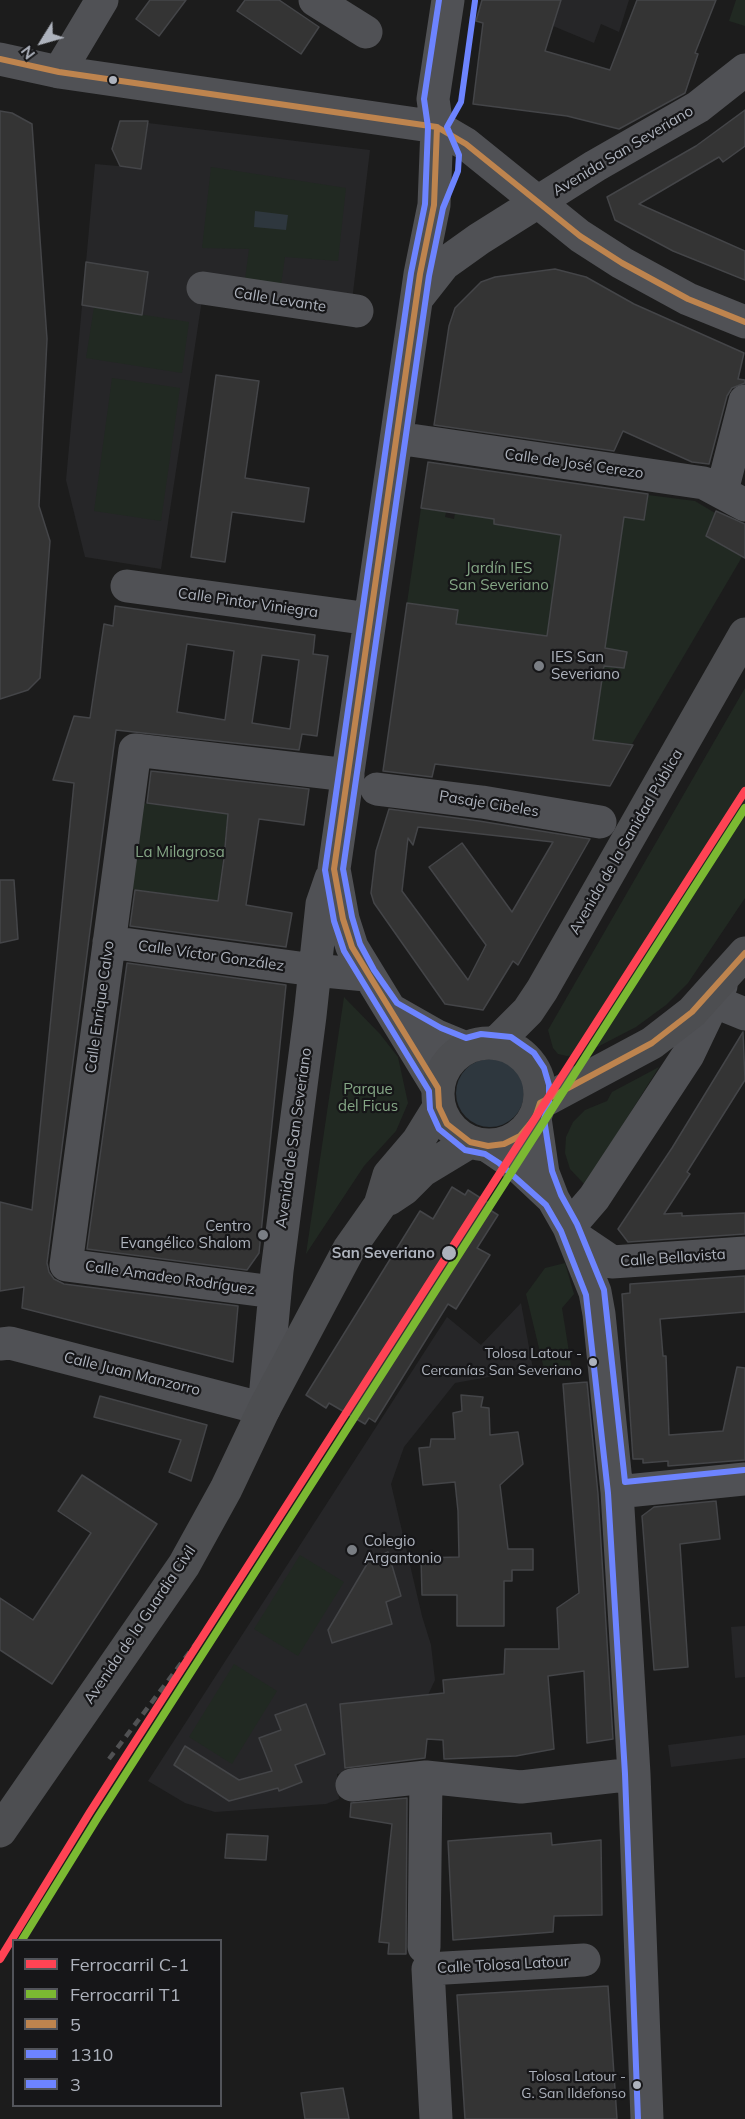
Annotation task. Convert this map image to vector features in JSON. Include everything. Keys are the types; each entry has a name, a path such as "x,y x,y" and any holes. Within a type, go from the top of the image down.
{"main road":[{"name":"Avenida de la Sanidad Pública","path":"481,1045 528,1011 542,990 745,634"},
{"path":"380,1205 404,1189 422,1171 479,1144 504,1143 520,1136 538,1111 652,1043 692,1012 728,976"},
{"path":"380,1205 389,1175 418,1141 439,1098 441,1074 451,1059 481,1045 518,1051 528,1060 540,1086 538,1111"},
{"path":"439,1098 447,1124 457,1134 479,1144"},
{"name":"Avenida de la Guardia Civil","path":"0,1832 184,1564 226,1490 264,1409 349,1249 380,1205"}],"street":[{"path":"59,72 102,0"},
{"path":"315,0 366,32"},
{"path":"439,1098 391,1010 366,975 352,947 343,919 334,869 418,297 434,205 437,127 433,99 448,0"},
{"path":"437,127 452,100 466,0"},
{"path":"0,34 59,72"},
{"path":"0,59 59,72 437,127 466,144 580,236 622,263 688,299 745,322"},
{"name":"Avenida San Severiano","path":"418,297 444,264 538,202 698,107 745,70"},
{"name":"Calle Levante","path":"203,288 357,311"},
{"path":"734,498 745,401"},
{"name":"Calle de José Cerezo","path":"397,438 704,483 734,498"},
{"name":"Calle Pintor Viniegra","path":"127,586 370,619"},
{"name":"Calle Enrique Calvo","path":"66,1264 135,750 348,775"},
{"name":"Pasaje Cibeles","path":"377,789 482,802 600,822"},
{"name":"Avenida de San Severiano","path":"264,1409 274,1293 321,904 334,869"},
{"name":"Calle Víctor González","path":"109,942 366,975"},
{"path":"728,976 745,1014"},
{"path":"571,1231 688,1054 728,976"},
{"path":"391,1010 437,1036 481,1045"},
{"path":"538,1111 543,1173 553,1199 571,1231 595,1292 600,1314 617,1492 634,1774 647,2119"},
{"path":"479,1144 519,1167 553,1199"},
{"name":"Calle Bellavista","path":"571,1231 612,1262 745,1253"},
{"name":"Calle Amadeo Rodríguez","path":"66,1264 274,1293"},
{"name":"Calle Juan Manzorro","path":"0,1344 9,1343 264,1409"},
{"path":"617,1492 745,1479"},
{"path":"352,1785 426,1777 520,1787 634,1774"},
{"path":"424,1947 426,1777"},
{"name":"Calle Tolosa Latour","path":"436,2119 428,1969 584,1960"}],"shaded area":[{"path":"561,0 629,0 619,32 601,24 594,43 553,26"},
{"path":"148,123 370,150 352,301 205,280 161,569 85,557 66,480 95,164 141,168"},
{"path":"255,211 288,215 286,230 254,227"},
{"path":"490,1059 503,1061 514,1069 522,1080 524,1093 522,1106 514,1117 503,1125 490,1127 477,1125 466,1117 458,1106 456,1093 458,1080 466,1069 477,1061"},
{"name":"Colegio Argantonio","path":"521,1303 533,1369 455,1383 404,1447 391,1484 431,1645 435,1680 428,1695 340,1704 346,1773 337,1774 339,1799 326,1804 215,1812 185,1803 148,1781 447,1317 481,1345"},
{"path":"745,1626 745,1677 735,1678 731,1627"},
{"path":"745,1735 745,1758 671,1767 668,1745"}],"green space":[{"path":"736,0 745,0 745,26 729,21"},
{"path":"211,167 346,188 338,261 285,257 280,292 244,287 249,249 202,248"},
{"path":"94,307 189,322 182,373 86,358"},
{"path":"112,378 180,388 161,521 94,511"},
{"path":"648,495 695,501 715,513 706,536 742,557 632,744 593,740 604,666 624,668 627,652 605,648 624,517"},
{"name":"Jardín IES San Severiano","path":"421,508 446,512 445,517 454,519 455,513 494,519 494,524 562,529 547,636 456,624 457,610 407,603"},
{"path":"745,688 745,898 688,983 666,1005 636,1027 582,1055 558,1054 553,1048 548,1030"},
{"name":"La Milagrosa","path":"142,803 228,814 218,901 130,889"},
{"name":"Parque del Ficus","path":"344,997 380,1034 398,1057 408,1103 396,1131 364,1166 306,1254"},
{"path":"659,1067 585,1185 570,1169 565,1153 566,1137 573,1122 585,1110 607,1101 612,1092"},
{"path":"565,1263 574,1294 562,1308 572,1371 559,1366 545,1373 526,1294 545,1268"},
{"path":"300,1555 344,1582 298,1656 254,1629"},
{"path":"234,1664 277,1691 232,1764 189,1737"}],"building":[{"path":"150,0 186,0 159,36 136,19"},
{"path":"245,0 279,0 319,27 301,54 237,11"},
{"path":"482,0 561,0 545,51 610,70 637,0 716,0 695,53 698,54 685,93 619,129 567,116 473,104 483,23 476,21"},
{"path":"745,110 745,146 723,162 719,157 639,204 745,251 745,280 673,251 615,220 607,197 696,146"},
{"path":"0,111 12,113 32,124 47,339 39,506 50,541 40,678 28,690 0,699"},
{"path":"120,121 148,121 141,169 120,166 112,149"},
{"path":"86,262 148,272 142,315 82,305"},
{"path":"555,269 586,277 634,304 744,353 738,379 745,380 745,383 732,388 727,396 709,464 692,462 623,431 614,451 434,425 449,326 455,308 481,282 495,277"},
{"path":"216,375 259,381 245,478 309,488 304,522 232,512 225,562 191,557"},
{"path":"428,462 648,494 644,520 624,517 605,648 627,652 624,668 604,666 593,740 633,745 610,786 435,764 432,777 383,771 407,603 458,610 456,624 547,636 561,535 494,524 494,519 421,508"},
{"path":"716,511 745,524 745,558 706,536"},
{"path":"115,606 315,635 313,654 328,656 317,736 302,734 299,750 116,730 47,1263 54,1279 64,1284 238,1306 233,1362 22,1308 24,1287 0,1291 0,1202 32,1210 74,783 53,780 74,716 90,718 104,624 113,626","holes":["187,644 234,651 225,720 177,712","262,655 299,660 290,729 252,723"]},
{"path":"151,771 309,789 304,825 259,819 246,905 292,913 286,947 130,926 135,890 218,901 224,858 228,814 147,803"},
{"path":"389,809 590,839 518,965 513,961 483,1010 445,1004 374,903 371,893 376,851","holes":["418,827 553,842 512,912 462,843 429,867 486,945 468,980 402,891 408,838 413,845"]},
{"path":"0,880 14,880 18,939 0,943"},
{"path":"127,963 286,985 259,1253 247,1270 87,1249"},
{"path":"743,1032 745,1080 687,1172 690,1174 664,1214 682,1213 682,1216 745,1213 745,1234 628,1242 618,1229 672,1148"},
{"path":"452,1187 465,1195 468,1190 490,1204 487,1208 498,1215 477,1248 490,1255 456,1309 448,1304 375,1422 369,1418 365,1424 329,1403 326,1408 306,1395 420,1211 433,1219"},
{"path":"745,1276 745,1312 660,1319 663,1356 666,1356 669,1435 723,1431 737,1367 745,1368 745,1460 668,1466 668,1461 643,1463 643,1459 633,1459 622,1294 630,1293 630,1284"},
{"path":"587,1382 598,1494 613,1739 587,1743 584,1671 548,1676 554,1749 516,1756 444,1759 443,1740 427,1739 425,1758 345,1768 340,1704 444,1693 443,1680 504,1674 505,1649 559,1649 557,1608 579,1593 563,1384"},
{"path":"461,1395 483,1397 481,1407 489,1408 490,1435 518,1432 523,1464 500,1485 508,1549 533,1549 533,1570 512,1570 512,1581 504,1581 504,1626 457,1626 457,1595 422,1595 421,1558 459,1557 455,1482 423,1485 419,1448 430,1447 431,1439 455,1439 453,1413 462,1411"},
{"path":"100,1396 207,1425 191,1481 169,1472 181,1440 94,1417"},
{"path":"82,1475 157,1524 52,1684 0,1650 0,1598 33,1620 91,1533 58,1511"},
{"path":"716,1501 720,1539 680,1544 688,1667 654,1670 642,1516 654,1507"},
{"path":"388,1552 401,1596 386,1602 392,1624 332,1643 328,1630 370,1559"},
{"path":"306,1704 325,1754 295,1765 302,1782 279,1791 278,1788 229,1801 174,1765 185,1746 239,1780 272,1771 259,1738 281,1730 275,1715"},
{"path":"407,1798 406,1954 388,1954 389,1943 379,1942 392,1824 350,1817 351,1803"},
{"path":"551,1833 552,1845 601,1840 602,1915 554,1916 553,1932 453,1940 448,1841"},
{"path":"227,1834 268,1836 266,1860 225,1858"},
{"path":"608,1986 617,2119 465,2119 457,1995"},
{"path":"343,2088 349,2119 305,2119 301,2093"}],"railway":[{"path":"109,1759 213,1621"}],"rail line":[{"name":"C-1","path":"12,1939 90,1812 745,791"},
{"name":"T1","path":"23,1939 98,1817 745,808"},
{"name":"C-1","path":"0,1959 12,1939"}],"transit line":[{"name":"1310","path":"439,0 424,99 428,127 425,204 411,273 325,870 334,921 344,951 429,1091 430,1109 439,1129 465,1150 485,1154 499,1163 546,1205 561,1231 586,1295 608,1493 625,1774 638,2119"},
{"name":"3","path":"475,1 461,102 447,127 459,155 458,171 443,208 429,276 343,869 352,917 360,944 374,970 397,1003 441,1028 466,1038 481,1034 511,1037 534,1053 544,1068 549,1085 549,1104 544,1119 552,1171 604,1290 625,1482 744,1470"},
{"name":"5","path":"0,59 59,72 437,127 466,144 580,236 622,263 688,299 745,322"},
{"name":"5","path":"437,127 434,205 420,274 334,869 343,919 352,947 438,1088 439,1107 447,1124 470,1142 488,1146 504,1144 520,1136 535,1118 540,1103 652,1043 692,1012 745,953"}],"place":[{"name":"IES San Severiano","path":"539,666"},
{"name":"Centro Evangélico Shalom","path":"263,1235"},
{"name":"San Severiano","path":"449,1253"},
{"name":"Tolosa Latour - Cercanías San Severiano","path":"593,1362"},
{"name":"Colegio Argantonio","path":"352,1550"},
{"name":"Tolosa Latour - G. San Ildefonso","path":"637,2085"}]}
